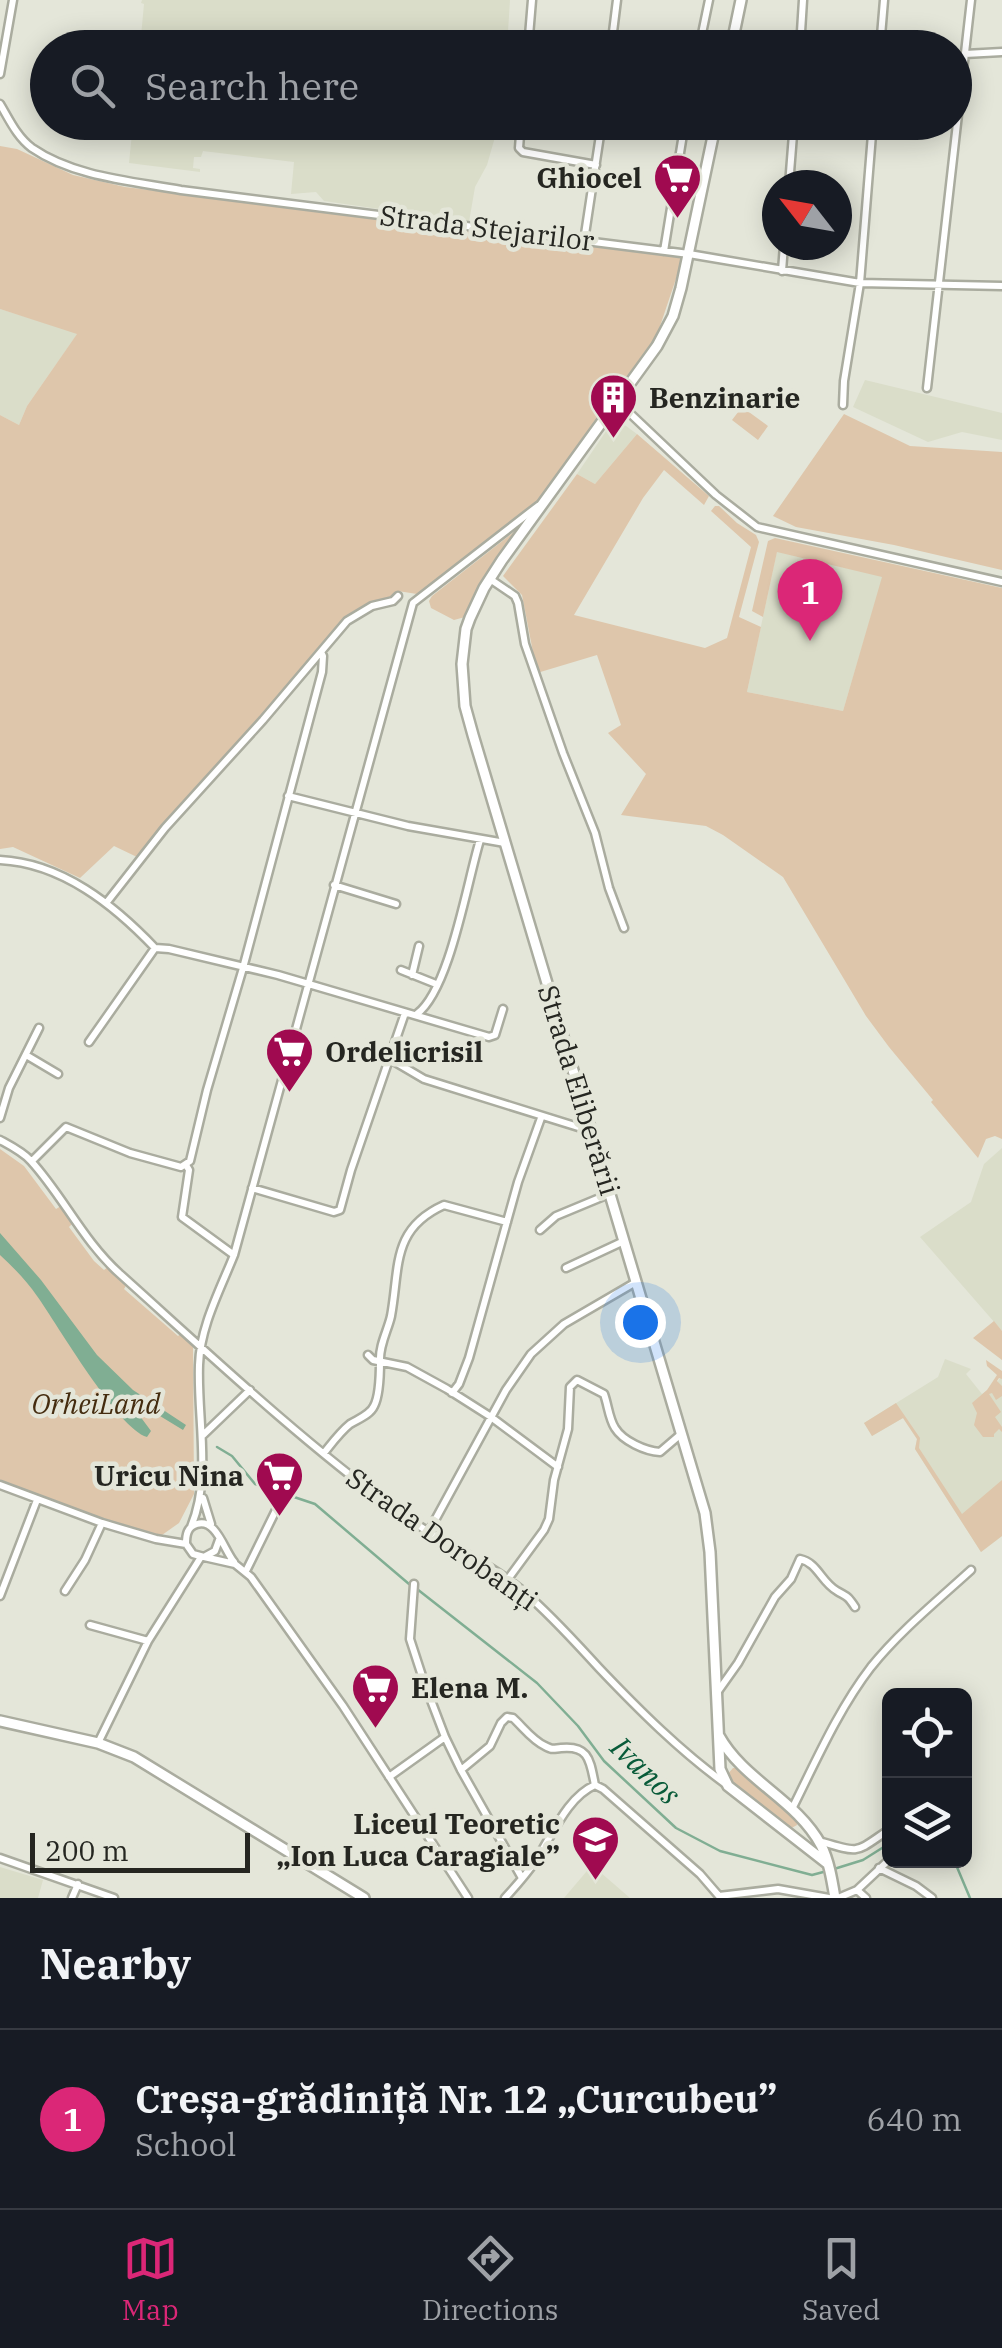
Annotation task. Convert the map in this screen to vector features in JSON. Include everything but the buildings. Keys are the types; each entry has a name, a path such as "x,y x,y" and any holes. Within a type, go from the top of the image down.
{"street":[{"path":"0,74 12,0"},
{"path":"530,30 532,0"},
{"path":"613,30 617,0"},
{"path":"703,30 709,0"},
{"path":"735,30 741,0"},
{"path":"801,30 803,0"},
{"path":"882,30 884,0"},
{"path":"968,30 971,0"},
{"path":"972,54 1002,52"},
{"name":"Strada Stejarilor","path":"0,104 13,128 32,148 69,166 116,178 689,254 860,284 1002,286"},
{"path":"519,140 523,152 596,164"},
{"path":"584,240 599,140"},
{"path":"664,251 682,140"},
{"name":"Strada Eliberării","path":"712,140 673,316 657,346 490,579 466,629 462,664 465,706 708,1529 718,1749 728,1786"},
{"path":"790,170 793,140"},
{"path":"844,405 844,381 860,284 872,140"},
{"path":"927,388 952,140"},
{"path":"782,271 783,260"},
{"path":"617,401 716,495 757,527 1002,582"},
{"path":"235,1564 193,1554 185,1538 201,1492 200,1347 234,1255 413,603 542,504"},
{"path":"490,579 515,596 518,603 524,644 596,833 609,888 624,928"},
{"path":"107,902 165,828 347,621 398,596"},
{"path":"32,1162 66,1127 149,1160 175,1167 190,1161 322,672 321,652"},
{"path":"288,796 408,826 505,843"},
{"path":"417,1014 431,1001 457,930 480,840"},
{"path":"0,860 31,864 85,888 126,918 154,948 308,984 493,1037 502,1010"},
{"path":"334,885 396,904"},
{"path":"412,974 419,946"},
{"path":"89,1042 154,948"},
{"path":"400,970 436,984"},
{"path":"252,1188 338,1211 405,1012"},
{"path":"0,1118 39,1028"},
{"path":"26,1055 58,1074"},
{"path":"390,1059 424,1079 590,1131"},
{"path":"452,1392 469,1358 518,1182 541,1118"},
{"name":"Strada Dorobanți","path":"0,1140 32,1162 102,1257 200,1347 324,1453 428,1533 508,1579 576,1641 698,1764 828,1864"},
{"path":"186,1165 182,1216 234,1255"},
{"path":"540,1230 556,1216 610,1194"},
{"path":"324,1453 350,1424 373,1409 397,1268 412,1227 444,1205 507,1222"},
{"path":"566,1268 624,1241"},
{"path":"428,1533 522,1366 546,1338 636,1282"},
{"path":"368,1356 407,1367 452,1392 558,1467"},
{"path":"508,1579 549,1518 568,1429 570,1387 577,1380 604,1394 615,1428 649,1451 660,1452 681,1434"},
{"path":"201,1436 250,1390"},
{"path":"0,1485 102,1523 186,1544"},
{"path":"201,1492 212,1526 235,1564 246,1572 344,1706 468,1898"},
{"path":"0,1596 38,1500"},
{"path":"246,1572 279,1504"},
{"path":"65,1591 102,1523"},
{"path":"191,1527 201,1523 212,1526"},
{"path":"98,1743 148,1641 202,1556 215,1550 219,1538"},
{"path":"716,1695 800,1559 816,1567 832,1588 848,1596 854,1607"},
{"path":"792,1808 842,1712 871,1668 970,1570"},
{"path":"414,1584 410,1639 445,1737 522,1878"},
{"path":"90,1625 148,1641"},
{"path":"460,1770 490,1746 507,1717 542,1745 552,1749 575,1747 589,1759 596,1785 700,1874 719,1896 778,1890 834,1898 857,1890 882,1866"},
{"path":"0,1721 98,1743 134,1757 364,1898"},
{"name":"Strada Eliberării","path":"718,1734 736,1762 803,1820 819,1841 828,1864"},
{"path":"389,1777 445,1737"},
{"path":"698,1764 712,1760 718,1749"},
{"path":"722,1775 736,1762"},
{"path":"505,1898 533,1865 566,1811 596,1785"},
{"path":"787,1834 795,1832 803,1820"},
{"path":"819,1841 855,1850 865,1848 882,1835"},
{"path":"0,1858 114,1898"},
{"path":"828,1864 834,1898"},
{"path":"879,1868 932,1898"},
{"path":"72,1898 78,1884"},
{"path":"857,1890 866,1898"}],"shaded area":[{"path":"510,0 508,30 142,30 141,3"},
{"path":"131,140 494,140 475,187 469,222 324,201 316,192 291,194 294,162 203,151 201,157 194,157 193,168 200,172 129,163"},
{"path":"0,309 78,333 27,406 19,425 0,415"},
{"path":"865,380 1002,413 1002,440 962,432 928,442 853,407"},
{"path":"615,418 637,434 595,484 577,474"},
{"path":"777,551 883,576 843,711 747,692"},
{"path":"1002,1148 1002,1331 920,1237 971,1202 984,1164"},
{"path":"0,1233 97,1355 133,1390 186,1425 183,1430 132,1399 131,1404 151,1431 147,1437 120,1416 33,1290 0,1255"},
{"path":"945,1359 971,1369 966,1374 982,1394 1002,1375 1002,1536 981,1552 915,1449 917,1439 903,1418 872,1436 864,1423 938,1377"},
{"name":"Liceul Teoretic „Ion Luca Caragiale”","path":"592,1865 630,1898 564,1898"},
{"path":"0,1867 43,1880 38,1898 0,1898"}],"green space":[{"path":"0,146 17,149 73,175 125,187 678,256 682,261 657,335 540,499 417,594 398,591 346,619 137,857 114,846 80,878 13,847 0,849 0,415 19,425 27,406 77,334 0,309"},
{"path":"742,407 768,426 758,440 732,420"},
{"path":"844,414 910,446 1002,452 1002,570 796,527 773,516"},
{"path":"637,434 709,496 704,505 664,470 643,498 574,615 705,648 727,638 751,547 711,511 719,506 756,535 759,542 739,617 761,627 747,692 843,711 882,577 777,552 763,617 752,611 768,541 775,538 1002,588 1002,1139 986,1139 978,1158 866,1016 783,877 706,826 621,815 646,774 608,733 621,725 597,655 537,673 522,595 503,576 577,474 595,484"},
{"path":"515,531 465,617 454,620 431,608 432,596"},
{"name":"OrheiLand","path":"0,1149 24,1166 56,1209 61,1206 73,1223 69,1227 94,1261 104,1270 108,1267 127,1284 124,1289 178,1336 182,1333 193,1347 194,1494 179,1523 162,1535 0,1481"},
{"path":"994,1321 1002,1331 1002,1360 973,1338"},
{"path":"986,1360 1002,1371 1002,1379 997,1381 1002,1386 1002,1396 996,1400 989,1394 1001,1412 995,1417 1002,1432 999,1429 994,1437 983,1437 974,1425 977,1413 972,1403 997,1375"},
{"path":"896,1403 920,1438 919,1448 962,1514 1002,1480 1002,1536 981,1552 915,1449 917,1439 903,1418 872,1436 864,1423"},
{"path":"733,1768 796,1816 797,1825 788,1830 728,1780"}],"waterway":[{"name":"Ivanos","path":"217,1447 232,1456 255,1484 315,1504 409,1584"},
{"name":"Ivanos","path":"417,1589 537,1683 578,1726 604,1761 676,1828 720,1851 812,1875 827,1871"},
{"name":"Ivanos","path":"834,1869 863,1860 882,1848"},
{"name":"Ivanos","path":"957,1868 970,1898"}],"place":[{"name":"Ghiocel","path":"677,220"},
{"name":"Benzinarie","path":"614,440"},
{"name":"Creșa-grădiniță Nr. 12 „Curcubeu”","path":"810,641"},
{"name":"Ordelicrisil","path":"290,1094"},
{"name":"Uricu Nina","path":"279,1518"},
{"name":"Elena M.","path":"376,1730"},
{"name":"Liceul Teoretic „Ion Luca Caragiale”","path":"595,1882"}]}
